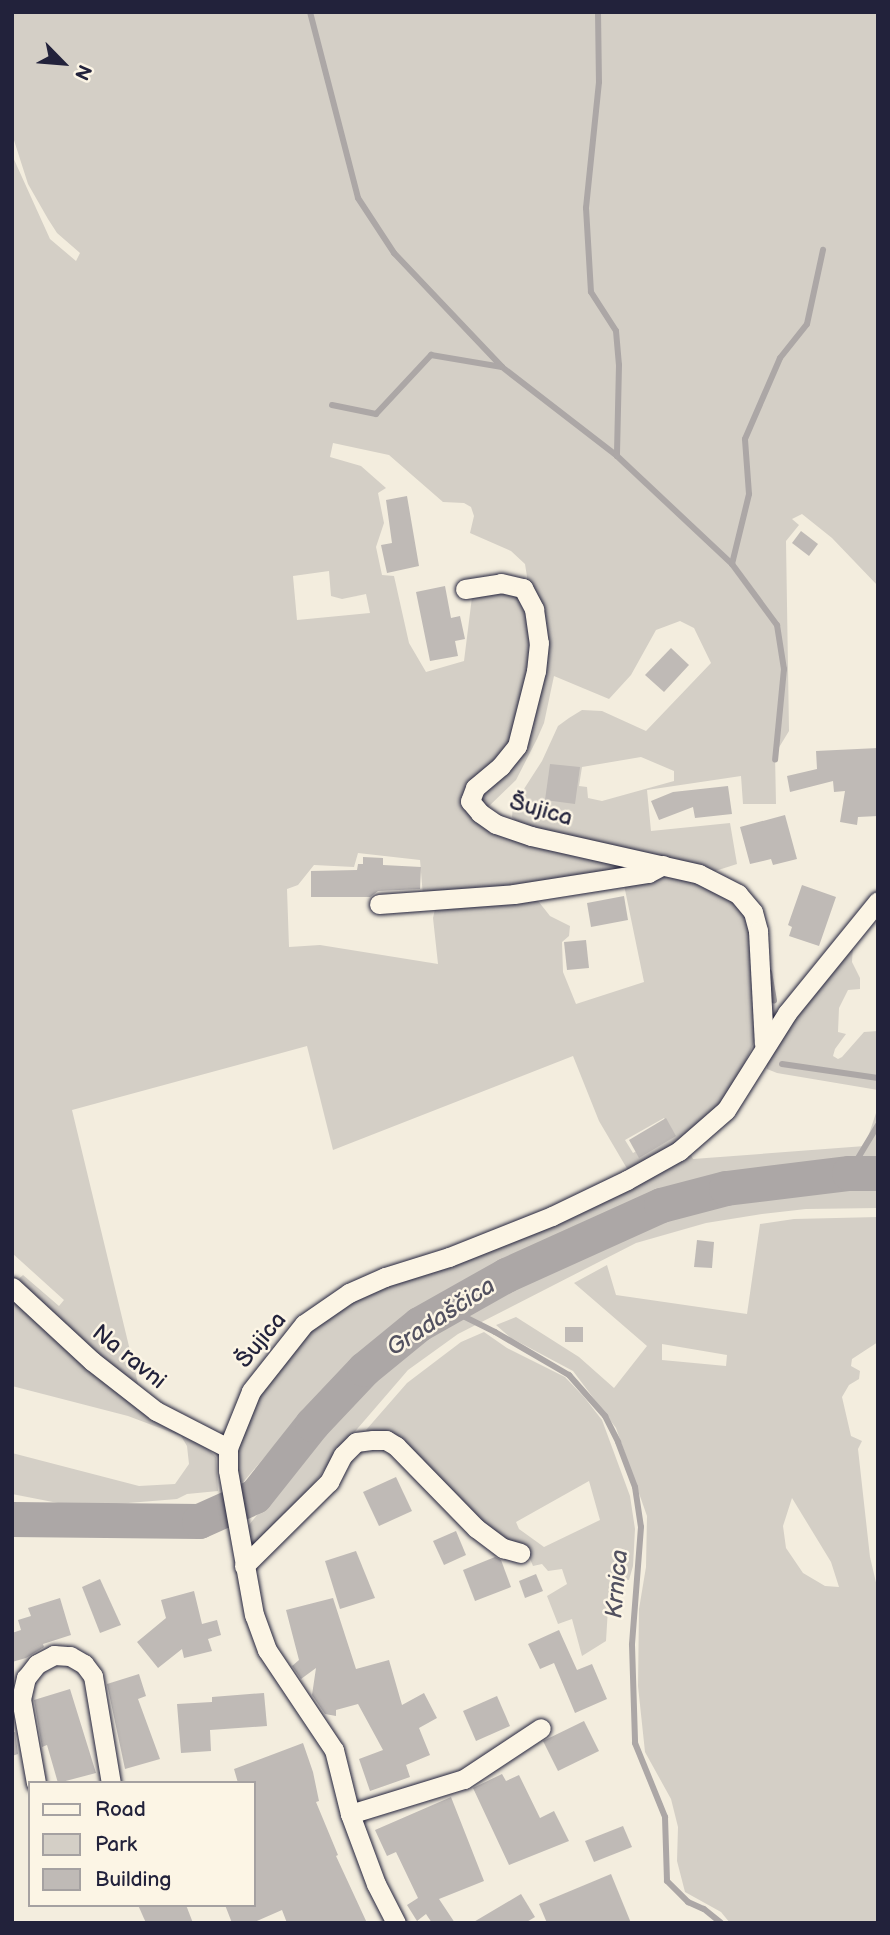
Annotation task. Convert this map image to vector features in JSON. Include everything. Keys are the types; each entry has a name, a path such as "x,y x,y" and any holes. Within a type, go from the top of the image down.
{"street":[{"name":"Šujica","path":"465,589 501,583 523,588 534,609 540,643 536,671 517,746 501,766 475,788 471,801 480,813 496,824 531,836 663,865 716,880 738,894 752,912 760,948 764,1044"},
{"path":"379,904 514,894 648,873 663,865"},
{"name":"Šujica","path":"244,1566 228,1470 228,1448 251,1391 304,1324 349,1293 385,1277 460,1253 552,1216 680,1151 726,1110 764,1044 878,901"},
{"name":"Na ravni","path":"12,1287 92,1361 156,1411 228,1448"},
{"path":"396,1923 376,1884 350,1814 334,1750 267,1650 254,1615 244,1566 329,1482 343,1455 356,1443 373,1440 386,1440 396,1446 476,1528 503,1548 520,1553"},
{"path":"36,1781 17,1700 26,1678 37,1664 54,1655 70,1656 84,1664 93,1676 111,1781"},
{"path":"350,1814 464,1779 541,1728"}],"green space":[{"path":"12,12 878,12 878,586 832,538 802,514 792,519 799,525 786,541 789,731 775,754 776,804 743,804 741,776 647,790 651,831 730,823 737,864 709,873 519,824 512,817 513,806 542,761 558,726 582,710 602,711 646,731 711,663 694,628 680,621 656,630 631,675 609,699 554,676 544,723 537,739 516,780 486,809 477,797 537,703 528,583 525,564 511,551 470,533 474,516 471,507 464,503 443,502 389,455 333,443 330,457 361,466 386,488 378,493 384,523 376,547 382,575 394,576 409,643 426,672 464,661 472,597 495,591 511,593 522,601 530,617 532,654 514,737 464,804 646,871 423,896 420,860 358,853 354,867 314,865 298,885 287,889 289,947 320,945 438,964 433,918 436,905 535,897 550,916 570,926 569,936 562,942 563,972 576,1004 644,982 623,880 660,873 699,878 748,913 755,1040 734,1087 704,1122 683,1140 629,1172 599,1121 573,1056 333,1150 307,1046 72,1110 140,1392 15,1282 23,1275 59,1306 64,1300 12,1253 12,155 50,239 76,261 80,253 57,233 28,184 12,134","holes":["329,571 331,596 342,599 366,594 370,613 297,620 293,576","641,757 674,771 674,781 602,801 588,798 587,787 579,786 582,767","664,1118 672,1132 633,1153 625,1140"]},
{"path":"853,947 852,962 860,978 860,989 848,990 839,1008 838,1032 846,1034 833,1056 838,1059 842,1057 864,1032 878,1031 878,1090 767,1069 766,1058 773,1044"},
{"path":"878,1107 878,1162 739,1174 676,1186 449,1289 388,1332 319,1393 239,1487 235,1465 239,1438 257,1397 290,1351 313,1329 356,1299 690,1153 693,1159 865,1146"},
{"path":"878,1187 878,1208 806,1209 762,1214 706,1223 636,1243 458,1334 408,1370 339,1450 306,1494 249,1550 245,1530 355,1393 420,1333 452,1322 481,1306 500,1290 574,1253 677,1209 767,1191"},
{"path":"878,1217 878,1342 852,1359 851,1366 860,1371 859,1379 849,1385 842,1397 851,1436 862,1441 858,1449 870,1557 878,1591 878,1923 730,1923 721,1912 685,1892 677,1861 678,1827 671,1799 645,1752 638,1686 639,1609 646,1567 647,1516 616,1428 573,1371 511,1338 496,1325 516,1317 579,1357 614,1388 647,1346 574,1283 607,1265 616,1295 747,1314 760,1224 794,1219","holes":["662,1344 727,1355 726,1366 662,1360","792,1498 831,1562 839,1587 825,1586 803,1573 786,1548 783,1526"]},
{"path":"12,1294 206,1447 216,1457 218,1491 187,1494 177,1499 116,1504 58,1503 12,1494 12,1453 139,1486 175,1484 189,1464 187,1446 181,1436 128,1416 12,1386"},
{"path":"484,1332 507,1348 565,1377 602,1420 630,1496 635,1529 633,1566 629,1580 610,1576 606,1641 582,1656 572,1619 558,1624 547,1596 567,1584 562,1569 548,1571 542,1564 533,1566 525,1547 501,1544 366,1430 407,1383 461,1342","holes":["589,1481 600,1520 544,1547 519,1529 516,1522"]}],"building":[{"path":"407,496 419,566 387,573 381,545 392,543 386,500"},
{"path":"801,531 818,544 809,556 792,543"},
{"path":"445,586 451,618 460,616 465,639 455,641 458,656 430,661 416,592"},
{"path":"671,648 689,665 664,692 645,675"},
{"path":"878,748 878,816 858,817 857,825 840,822 845,791 834,792 833,781 790,792 787,776 817,769 816,751"},
{"path":"550,764 580,767 575,804 545,800"},
{"path":"728,786 732,814 695,818 693,807 659,820 651,801 673,792"},
{"path":"785,815 797,859 773,865 771,859 750,864 740,827"},
{"path":"363,857 383,858 383,865 421,867 420,889 378,891 370,897 311,897 311,871 357,870 358,864 363,864"},
{"path":"802,885 836,897 819,946 789,936 792,927 788,925"},
{"path":"624,896 628,920 591,927 587,903"},
{"path":"586,940 589,968 567,970 564,942"},
{"path":"666,1118 676,1136 639,1158 629,1140"},
{"path":"697,1240 714,1242 712,1268 694,1267"},
{"path":"565,1327 583,1327 583,1342 565,1342"},
{"path":"396,1477 412,1511 379,1526 363,1492"},
{"path":"456,1531 466,1555 444,1565 433,1541"},
{"path":"356,1551 375,1598 340,1609 325,1561"},
{"path":"495,1557 501,1560 511,1587 475,1601 463,1570"},
{"path":"536,1574 543,1591 525,1598 519,1581"},
{"path":"100,1579 121,1625 100,1633 82,1587"},
{"path":"194,1591 202,1624 217,1620 221,1635 208,1639 212,1651 184,1658 182,1649 158,1668 137,1642 166,1618 161,1600"},
{"path":"60,1598 71,1635 43,1644 44,1647 26,1658 12,1662 12,1633 21,1630 18,1620 31,1616 28,1608"},
{"path":"333,1598 356,1669 389,1660 402,1705 424,1693 437,1718 419,1728 430,1755 406,1765 410,1777 370,1791 359,1759 383,1750 358,1704 336,1710 336,1716 325,1714 312,1695 316,1668 301,1679 292,1666 299,1660 286,1610"},
{"path":"559,1630 577,1670 592,1664 607,1699 575,1713 554,1663 540,1669 528,1644"},
{"path":"139,1674 146,1696 138,1699 160,1759 125,1769 107,1684"},
{"path":"70,1689 96,1773 57,1781 47,1745 42,1747 34,1700"},
{"path":"264,1693 267,1726 210,1730 211,1751 181,1753 177,1704 212,1702 212,1697"},
{"path":"497,1696 510,1726 476,1741 463,1711"},
{"path":"584,1721 599,1751 558,1771 543,1741"},
{"path":"15,1732 18,1754 12,1756 12,1733"},
{"path":"303,1743 313,1772 319,1801 316,1802 338,1855 336,1856 367,1923 287,1923 282,1910 252,1923 232,1923 226,1907 256,1907 256,1781 237,1781 234,1769"},
{"path":"502,1774 506,1781 519,1775 540,1818 554,1811 569,1841 509,1865 473,1788"},
{"path":"451,1797 484,1881 439,1899 455,1923 432,1923 426,1914 417,1921 407,1905 418,1898 396,1852 387,1856 375,1830"},
{"path":"623,1826 632,1847 594,1862 585,1841"},
{"path":"611,1874 631,1923 547,1923 539,1904"},
{"path":"521,1894 535,1917 525,1923 472,1923"},
{"path":"139,1907 187,1907 193,1923 146,1923"}],"waterway":[{"path":"310,12 358,198 394,253 502,367 617,456 732,564 777,625 784,669 775,760"},
{"path":"598,12 599,82 586,208 591,292 616,331 619,365 617,456"},
{"path":"732,564 749,494 745,439 780,358 807,324 823,250"},
{"path":"332,405 376,414 431,355 502,367"},
{"path":"769,972 774,1001"},
{"path":"782,1064 878,1078"},
{"path":"849,1173 878,1125"},
{"name":"Gradaščica","path":"12,1519 199,1521 255,1496 312,1424 364,1369 419,1324 506,1275 661,1205 726,1188 849,1173 878,1173"},
{"name":"Krnica","path":"447,1308 569,1375 605,1416 618,1442 635,1487 641,1527 632,1645 635,1743 665,1817 667,1881 688,1902 704,1909 721,1923"}]}
